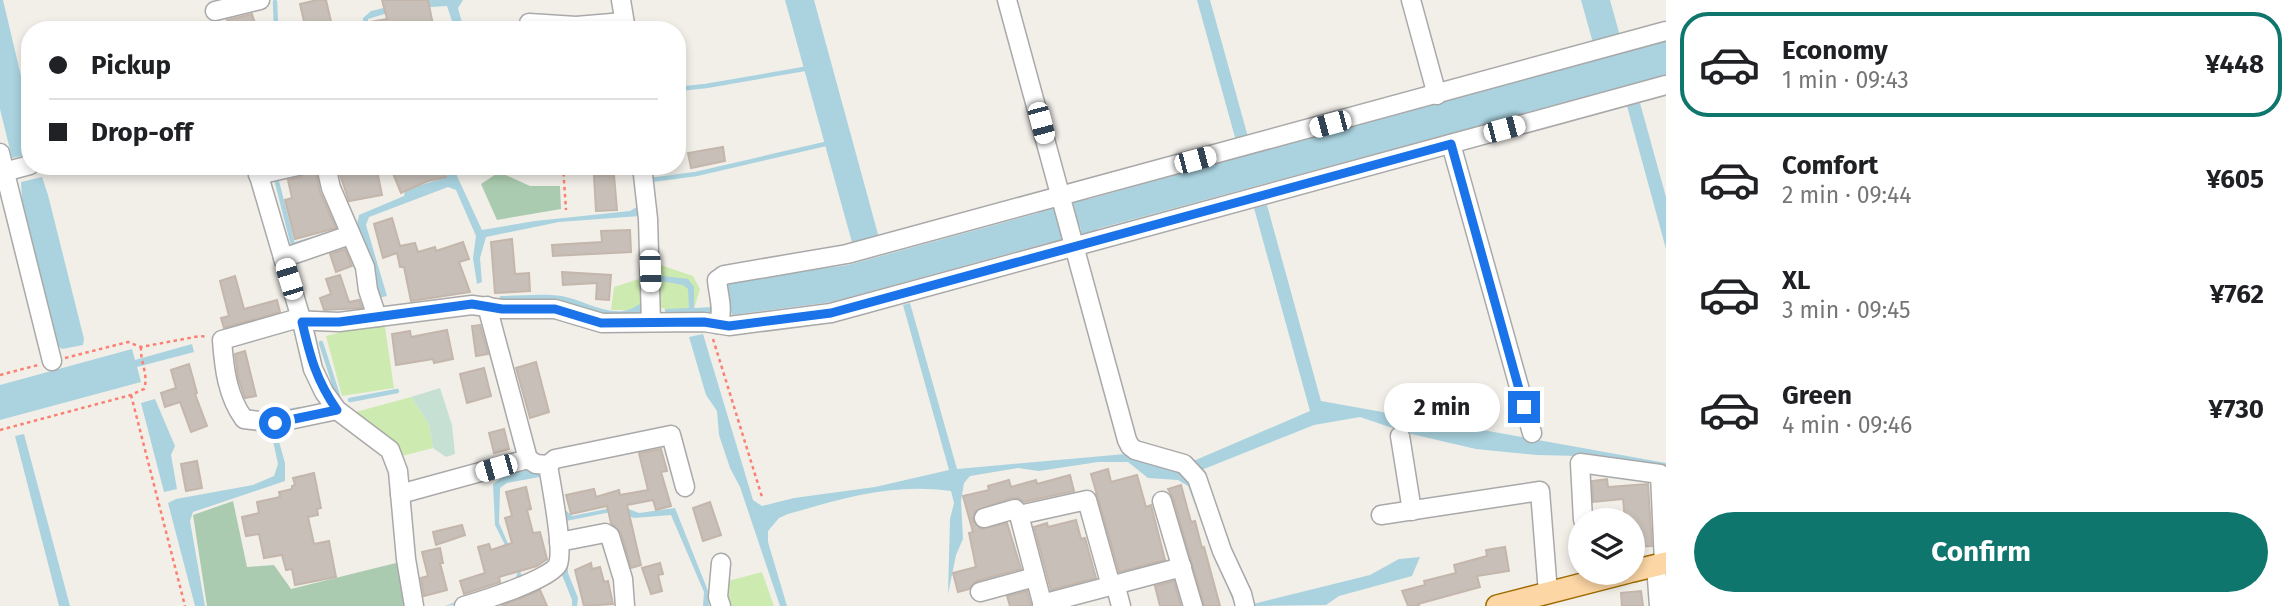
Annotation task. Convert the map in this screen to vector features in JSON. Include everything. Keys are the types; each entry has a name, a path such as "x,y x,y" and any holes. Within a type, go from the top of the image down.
{"main road":[{"path":"1645,568 1662,564"},
{"path":"1497,606 1568,585"}],"street":[{"path":"214,6 260,0"},
{"path":"621,0 624,21"},
{"path":"1007,0 1126,440 1135,450 1184,464 1197,478 1222,551 1245,605"},
{"path":"1411,0 1437,94"},
{"path":"1666,31 1437,94 1063,204 848,254 724,275 717,280 719,312 729,326 831,313 1073,239 1451,144 1666,85"},
{"path":"1451,144 1532,433"},
{"path":"0,153 2,173 52,361"},
{"path":"2,173 21,168"},
{"path":"258,175 302,322 313,369 324,392 337,410 390,450 398,471 406,559 414,606"},
{"path":"328,175 331,188 365,267 368,290 377,317"},
{"path":"643,175 648,219 651,322"},
{"path":"283,258 350,235"},
{"path":"337,410 275,423 244,419 234,405 224,366 222,340 292,320 339,322 472,304 502,309 555,309 601,323 651,322 719,312"},
{"path":"487,306 528,459 536,464 548,465 555,459 671,435 685,487"},
{"path":"1400,436 1412,511"},
{"path":"400,494 528,459"},
{"path":"1582,508 1580,463 1660,474 1662,564 1659,606"},
{"path":"464,606 513,590 554,570 559,562 563,541 548,465"},
{"path":"1381,515 1540,491 1548,593"},
{"path":"1019,515 1087,500 1109,579 1121,606"},
{"path":"1162,501 1193,606"},
{"path":"984,517 1015,509 1019,515 1043,605 1182,567"},
{"path":"563,541 605,533 610,536 623,579 625,606"},
{"path":"721,563 718,597 721,606"},
{"path":"980,592 1035,577"}],"path":[{"path":"564,175 566,210"},
{"path":"719,312 712,336 762,497"},
{"path":"0,375 128,342 141,347 200,335 222,340"},
{"path":"0,430 131,395 144,389 147,381 141,347"},
{"path":"131,395 185,606"}],"green space":[{"path":"494,175 506,175 530,186 560,186 561,209 497,220 481,184"},
{"path":"655,263 693,276 700,289 694,309 665,309 646,302 633,310 611,310 614,287 642,278"},
{"path":"377,323 385,327 394,388 342,396 326,336"},
{"path":"440,388 452,425 455,454 446,457 433,448 429,424 411,397"},
{"path":"411,397 429,424 433,448 402,456 390,438 352,413"},
{"path":"233,501 247,567 274,565 291,589 400,562 410,606 207,606 193,515"},
{"path":"762,572 774,606 725,606 721,594 728,581"}],"water":[{"path":"0,0 3,0 21,76 21,156 12,158 0,109"},
{"path":"417,0 463,0 458,8 462,21 452,21 447,6 401,9 363,21 371,11"},
{"path":"785,0 814,0 879,238 853,246"},
{"path":"1197,0 1210,0 1248,137 1236,141"},
{"path":"1581,0 1610,0 1620,36 1593,43"},
{"path":"1666,39 1666,75 1097,229 1097,232 1082,236 1080,226 1076,227 1072,212 1075,211 1073,201 1088,196 1089,199"},
{"path":"1640,103 1666,197 1666,249 1627,106"},
{"path":"457,175 482,230 535,221 630,211 640,205 640,216 559,222 486,237 480,258 482,282 477,284 473,258 476,236 456,190 448,187 369,217 366,225 387,296 378,298 357,224 359,215 404,196 405,190"},
{"path":"42,177 84,339 83,345 62,349 57,345 22,202 21,182"},
{"path":"1267,205 1321,401 1666,463 1666,471 1579,456 1476,449 1407,433 1360,417 1314,425 1199,471 1191,462 1310,411 1254,208"},
{"path":"1053,206 1056,216 1060,216 1064,230 1060,232 1063,241 1048,245 1047,243 832,302 732,315 730,308 727,309 725,301 729,299 726,282 848,265 1038,213 1038,210"},
{"path":"655,275 688,279 694,287 694,308 713,307 714,314 665,316 665,309 689,308 688,289 683,285 655,280"},
{"path":"642,278 646,302 641,309 641,315 599,316 499,303 500,296 554,295 602,309 622,311 641,303"},
{"path":"910,303 957,469 1125,454 1181,470 1186,474 1237,606 1188,486 1178,480 1148,478 1128,462 1098,462 1039,471 1018,468 970,476 964,483 961,501 963,539 956,555 948,594 950,519 954,503 951,491 908,489 868,494 779,518 768,531 768,542 787,606 780,606 740,487 730,468 719,435 717,411 706,395 689,337 703,334 753,500 762,506 794,498 875,487 949,470 903,305"},
{"path":"192,344 194,352 137,367 141,382 0,420 0,385 132,349 135,360"},
{"path":"155,399 175,446 171,455 177,489 164,492 141,403"},
{"path":"270,427 275,427 285,463 285,481 193,512 190,521 205,606 195,606 168,503 176,499 253,485 274,476 278,464"},
{"path":"24,434 70,606 59,606 15,436"},
{"path":"558,466 562,507 572,516 621,506 639,513 675,508 708,591 709,606 703,606 704,592 671,515 634,518 616,511 566,521 568,573 578,598 577,606 572,606 560,570 553,467"},
{"path":"524,470 545,472 545,476 507,483 500,488 499,523 522,576 509,586 475,600 445,606 515,580 518,571 495,525 493,484 504,476"},
{"path":"1420,557 1412,576 1339,596 1326,605 1252,606 1370,575 1399,559"}],"building":[{"path":"326,0 331,21 304,21 300,4"},
{"path":"382,0 428,0 432,21 375,21 387,19"},
{"path":"252,14 254,21 227,21"},
{"path":"723,147 725,161 691,168 688,153"},
{"path":"317,175 320,192 336,228 295,239 285,200 292,198 288,180"},
{"path":"340,175 378,175 382,195 349,201"},
{"path":"394,175 445,175 446,177 428,181 401,193"},
{"path":"614,175 617,210 596,211 594,176"},
{"path":"392,218 400,246 415,243 418,252 435,247 436,251 463,242 469,259 459,262 470,292 411,301 404,267 400,267 397,253 383,258 374,224"},
{"path":"630,230 631,252 553,256 552,245 602,242 601,231"},
{"path":"512,239 515,274 529,273 530,291 495,293 491,242"},
{"path":"345,249 352,266 336,272 330,254"},
{"path":"562,272 611,275 609,300 596,299 597,283 563,285"},
{"path":"340,275 349,302 359,300 362,308 324,310 320,298 331,294 326,279"},
{"path":"235,276 244,309 277,300 280,312 224,328 221,318 229,316 220,281"},
{"path":"480,325 488,354 476,356 472,326"},
{"path":"447,330 453,359 396,365 392,334 410,331 411,337"},
{"path":"245,351 256,396 245,398 238,378 235,354"},
{"path":"536,362 549,412 530,418 516,368"},
{"path":"189,364 197,393 195,394 207,426 191,432 180,402 165,407 161,393 176,388 171,370"},
{"path":"484,368 491,396 467,403 460,374"},
{"path":"504,429 509,449 494,453 489,433"},
{"path":"661,449 667,471 661,472 671,506 656,510 653,500 627,505 641,565 631,568 621,533 611,523 607,506 571,514 566,495 594,489 596,497 619,490 620,495 648,490 639,453"},
{"path":"197,461 202,488 186,491 181,464"},
{"path":"1108,469 1111,482 1137,475 1146,507 1151,505 1165,560 1119,572 1091,474"},
{"path":"314,473 321,508 317,509 318,515 308,517 314,544 329,541 336,577 295,585 292,569 286,570 282,555 264,558 259,534 246,536 242,517 259,513 257,502 280,497 279,492 292,489 295,485 293,478"},
{"path":"1070,475 1074,491 1024,502 1012,498 975,511 973,521 981,529 1007,523 1021,569 977,581 969,589 958,592 953,573 976,567 969,533 973,532 963,496 989,490 988,486 1009,480 1011,487 1036,480 1037,484"},
{"path":"1607,479 1608,487 1648,484 1652,546 1645,546 1645,508 1624,508 1623,499 1593,502 1592,481"},
{"path":"1181,485 1191,522 1195,521 1202,548 1204,547 1220,606 1204,606 1173,498 1168,489"},
{"path":"526,487 531,509 527,510 533,533 540,532 547,559 537,566 499,577 500,582 464,594 460,581 485,573 478,547 489,544 491,550 512,543 505,518 512,516 506,492"},
{"path":"710,502 721,535 703,541 693,508"},
{"path":"1076,520 1081,539 1085,538 1096,578 1051,590 1034,527 1047,523 1048,527"},
{"path":"462,525 465,535 436,545 433,532"},
{"path":"1505,547 1509,571 1477,576 1480,587 1418,604 1419,606 1408,606 1402,591 1425,585 1424,581 1456,573 1454,565 1487,556 1486,550"},
{"path":"440,548 443,563 440,563 447,590 424,596 421,578 428,576 422,552"},
{"path":"591,563 592,569 600,567 604,582 608,581 613,604 584,606 575,570"},
{"path":"660,563 663,574 658,575 662,591 651,594 642,568"},
{"path":"1174,581 1181,606 1160,606 1155,586"},
{"path":"540,590 547,606 501,606 519,599"},
{"path":"1027,591 1031,606 1010,606 1007,596"},
{"path":"1641,591 1643,606 1622,606 1621,593"}],"waterway":[{"path":"275,2 276,21"},
{"path":"686,88 804,69"},
{"path":"651,180 696,174 825,144"},
{"path":"276,178 293,245 310,240"},
{"path":"321,343 339,399"},
{"path":"350,400 397,391"},
{"path":"272,416 300,409"}],"route":[{"path":"275,423 337,410 324,392 313,369 302,322 339,322 472,304 502,309 555,309 601,323 704,322 729,326 831,313 1451,144 1524,407"}]}
